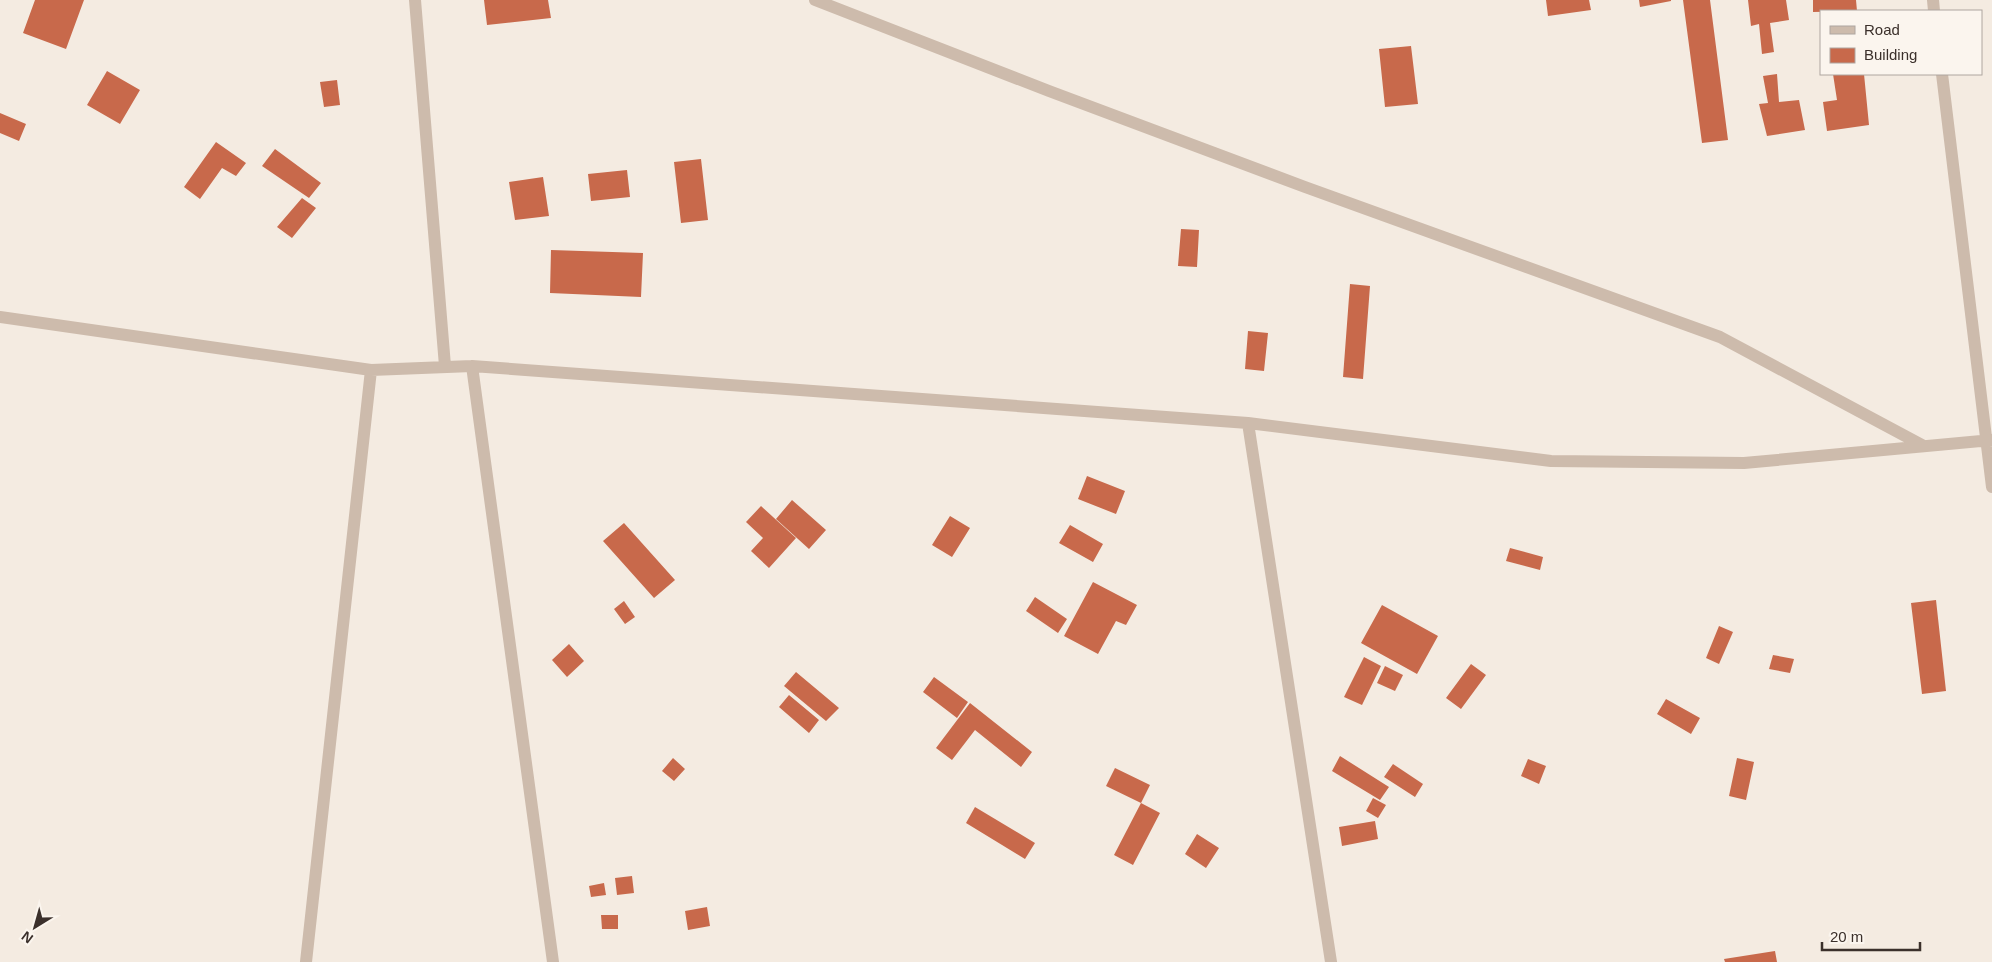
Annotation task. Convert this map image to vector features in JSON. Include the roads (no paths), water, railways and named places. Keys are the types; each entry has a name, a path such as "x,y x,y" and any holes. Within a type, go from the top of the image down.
{"street":[{"path":"415,0 445,366"},
{"path":"815,0 1296,184 1720,337 1922,445"},
{"path":"1942,75 1989,441 1992,486"},
{"path":"0,317 371,370 472,366 1248,423 1551,461 1744,462 1922,445 1989,441"},
{"path":"472,366 553,962"},
{"path":"306,962 371,370"},
{"path":"1248,423 1330,962"}]}
